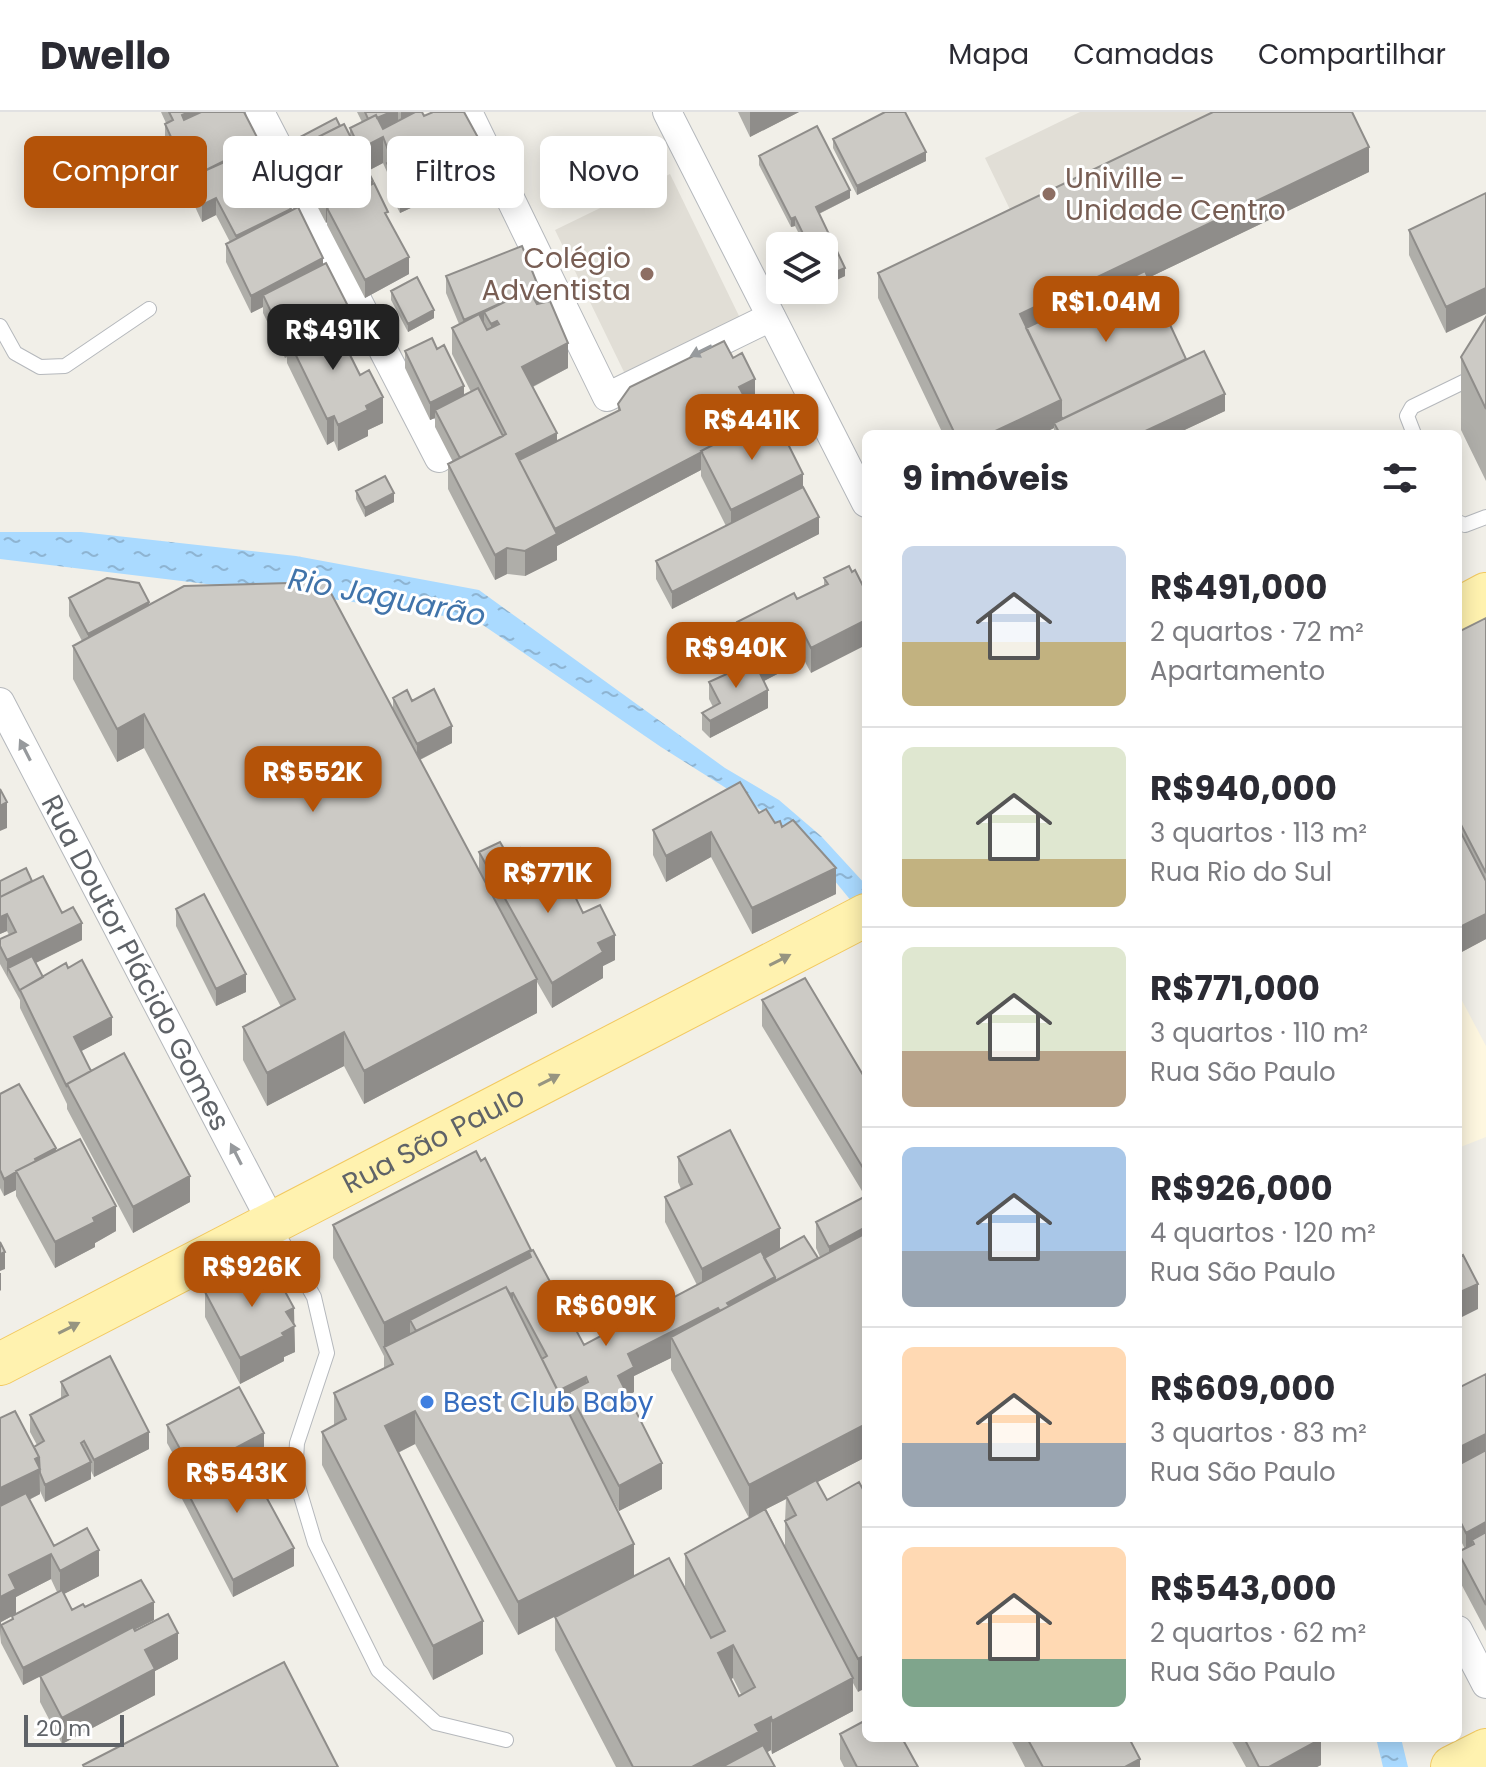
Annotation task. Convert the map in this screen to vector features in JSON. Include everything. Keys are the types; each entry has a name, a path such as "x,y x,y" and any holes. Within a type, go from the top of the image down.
{"main road":[{"path":"1462,607 1486,594"},
{"name":"Rua São Paulo","path":"0,1364 852,922"},
{"path":"1452,1767 1486,1750"}],"street":[{"path":"260,112 439,458"},
{"path":"468,112 607,397 771,317"},
{"path":"667,112 862,495"},
{"name":"Rua Doutor Plácido Gomes","path":"0,702 272,1223"},
{"path":"1462,1638 1486,1684"}],"lane":[{"path":"0,326 15,353 40,367 65,366 149,309"},
{"path":"1412,430 1407,416 1412,407 1486,371"},
{"path":"1462,524 1486,517"},
{"path":"272,1223 314,1297 327,1353 297,1443 295,1476 315,1543 378,1670 436,1723 506,1740"}],"shaded area":[{"name":"Univille - Unidade Centro","path":"1080,112 1267,112 1020,230 985,158"},
{"name":"Colégio Adventista","path":"670,174 740,318 625,374 555,230 600,208 667,208 667,175"},
{"path":"1462,1001 1486,1046 1486,1137 1462,1146"}],"water":[{"name":"Rio Jaguarão","path":"0,532 81,532 296,556 479,590 725,768 779,800 821,836 862,881 862,914 816,858 767,814 661,747 477,621 347,601 0,559"},
{"path":"1377,1742 1402,1742 1408,1767 1383,1767"}],"building":[{"path":"169,112 189,112 182,115 184,120 201,112 244,112 256,136 223,136 223,162 207,170 207,136 170,136 165,124 173,120"},
{"path":"365,112 391,112 368,119"},
{"path":"415,112 422,112 424,116 433,112 464,112 477,136 387,136 387,147 383,137 371,143 371,136 354,136 350,128 376,115 383,129"},
{"path":"885,112 905,112 926,152 857,186 833,139"},
{"path":"1213,112 1352,112 1369,147 1020,314 1061,400 997,430 953,430 878,273"},
{"path":"336,118 340,126 320,136 302,136"},
{"path":"344,124 350,136 320,136"},
{"path":"817,126 850,190 816,207 828,232 802,232 795,217 791,219 759,156"},
{"path":"223,163 223,208 291,209 236,236 216,198 207,202 207,170"},
{"path":"374,183 388,212 385,213 409,257 365,280 327,208 371,208 371,185"},
{"path":"1486,193 1486,288 1446,307 1409,230"},
{"path":"298,208 323,258 251,296 226,244"},
{"path":"522,246 539,288 464,320 446,276"},
{"path":"838,253 845,268 838,271"},
{"path":"326,263 349,308 287,337 285,341 263,295"},
{"path":"1145,271 1186,359 1062,419 1061,400 1026,328"},
{"path":"417,277 434,310 408,324 391,291"},
{"path":"529,290 537,304 550,301 568,343 522,367 557,433 516,454 557,534 525,551 507,548 495,555 448,464 506,434 452,328 479,314 487,330 499,324 497,321 491,324 484,312"},
{"path":"330,315 360,375 369,370 383,397 366,406 368,410 338,425 334,416 327,419 287,337"},
{"path":"1486,317 1486,409 1461,357"},
{"path":"432,338 437,349 444,345 464,386 430,403 405,351"},
{"path":"724,341 733,358 742,353 755,379 739,387 758,422 555,529 519,460 620,410 618,404 630,387"},
{"path":"1204,351 1225,394 1148,430 1058,430 1054,423"},
{"path":"478,388 503,436 460,458 435,410"},
{"path":"773,414 803,474 731,510 701,451"},
{"path":"385,476 394,493 365,508 356,491"},
{"path":"803,487 819,517 672,592 656,561"},
{"path":"849,566 852,572 855,570 862,584 862,622 811,648 804,634 756,659 753,654 747,657 736,636 741,633 737,622 794,593 797,599 828,584 824,578"},
{"path":"107,578 139,583 149,602 88,634 69,598"},
{"path":"325,582 537,979 364,1071 344,1032 267,1073 243,1027 295,999 144,714 117,729 73,646 184,586"},
{"path":"1486,618 1486,873 1462,827 1462,630"},
{"path":"753,662 768,690 710,721 702,713 720,703 709,682"},
{"path":"434,689 452,726 417,744 393,698 407,690 412,701"},
{"path":"740,782 759,813 766,809 775,823 780,821 782,827 793,820 836,868 752,908 711,832 666,856 653,830"},
{"path":"0,789 7,802 0,806"},
{"path":"1462,835 1486,881 1486,914 1462,926"},
{"path":"500,842 507,854 520,848 543,897 569,884 583,913 600,905 615,935 598,943 603,952 552,983 479,852"},
{"path":"26,868 32,881 0,897 0,881"},
{"path":"43,876 62,913 73,907 82,923 7,960 0,939 16,932 7,914 0,917 0,897"},
{"path":"204,894 246,974 216,989 176,909"},
{"path":"32,956 43,977 20,991 8,968"},
{"path":"82,960 112,1017 74,1037 91,1071 67,1084 67,1087 20,990 66,963 68,968"},
{"path":"805,978 862,1073 862,1166 762,1000"},
{"path":"124,1053 190,1176 133,1207 67,1084"},
{"path":"19,1084 56,1148 4,1179 0,1170 0,1094"},
{"path":"730,1130 780,1228 702,1269 665,1197 692,1184 678,1157"},
{"path":"80,1139 116,1206 93,1218 95,1222 55,1242 16,1171"},
{"path":"476,1151 481,1161 485,1158 531,1250 384,1323 333,1225"},
{"path":"862,1198 862,1229 829,1247 816,1222"},
{"path":"862,1235 862,1426 749,1485 671,1337"},
{"path":"804,1236 818,1258 775,1281 764,1258"},
{"path":"533,1250 584,1345 761,1251 775,1277 727,1303 729,1306 720,1311 718,1308 628,1354 634,1367 618,1376 662,1463 619,1486 569,1392 588,1382 586,1377 558,1391 542,1359 547,1356 513,1293 510,1294 506,1287 416,1331 410,1320 531,1257 529,1252"},
{"path":"1462,1256 1478,1284 1462,1291"},
{"path":"254,1266 275,1273 294,1308 286,1312 295,1326 282,1333 284,1336 240,1358 205,1292"},
{"path":"506,1287 634,1544 518,1602 415,1411 385,1426 483,1621 433,1646 322,1432 346,1419 334,1393 393,1364 384,1347"},
{"path":"110,1356 149,1432 94,1460 84,1441 81,1443 91,1462 45,1485 34,1447 44,1441 30,1415 68,1395 61,1382"},
{"path":"1486,1374 1486,1434 1462,1446 1462,1386"},
{"path":"239,1387 264,1433 192,1471 167,1425"},
{"path":"15,1411 39,1457 35,1459 40,1469 0,1488 0,1418"},
{"path":"240,1449 294,1548 233,1580 181,1480"},
{"path":"1486,1450 1486,1522 1466,1533 1462,1525 1462,1463"},
{"path":"816,1480 827,1500 859,1482 862,1488 862,1657 858,1659 785,1521 796,1515 786,1496"},
{"path":"26,1493 54,1546 87,1528 99,1550 60,1571 51,1554 9,1575 16,1589 0,1597 0,1506"},
{"path":"765,1509 853,1678 772,1721 771,1717 755,1725 759,1732 692,1767 633,1767 555,1617 669,1558 711,1638 725,1631 685,1554","holes":["733,1645 755,1687 739,1696 718,1653"]},
{"path":"1486,1532 1486,1605 1462,1560 1462,1550 1474,1544 1472,1540"},
{"path":"141,1580 154,1602 23,1668 1,1625 13,1619 12,1616 62,1590 72,1610 83,1604 85,1607"},
{"path":"168,1614 178,1633 145,1650 155,1669 62,1718 40,1676 133,1627 135,1631"},
{"path":"284,1662 338,1767 84,1767 83,1765"},
{"path":"862,1722 862,1742 904,1742 918,1767 857,1767 840,1734"},
{"path":"1029,1742 1131,1742 1140,1759 1125,1767 1043,1767"},
{"path":"1246,1742 1315,1742 1269,1767 1259,1767"},
{"path":"763,1745 775,1767 722,1767"}],"place":[{"name":"Univille - Unidade Centro","path":"1049,194"},
{"name":"Colégio Adventista","path":"647,274"},
{"name":"Best Club Baby","path":"427,1402"}]}
